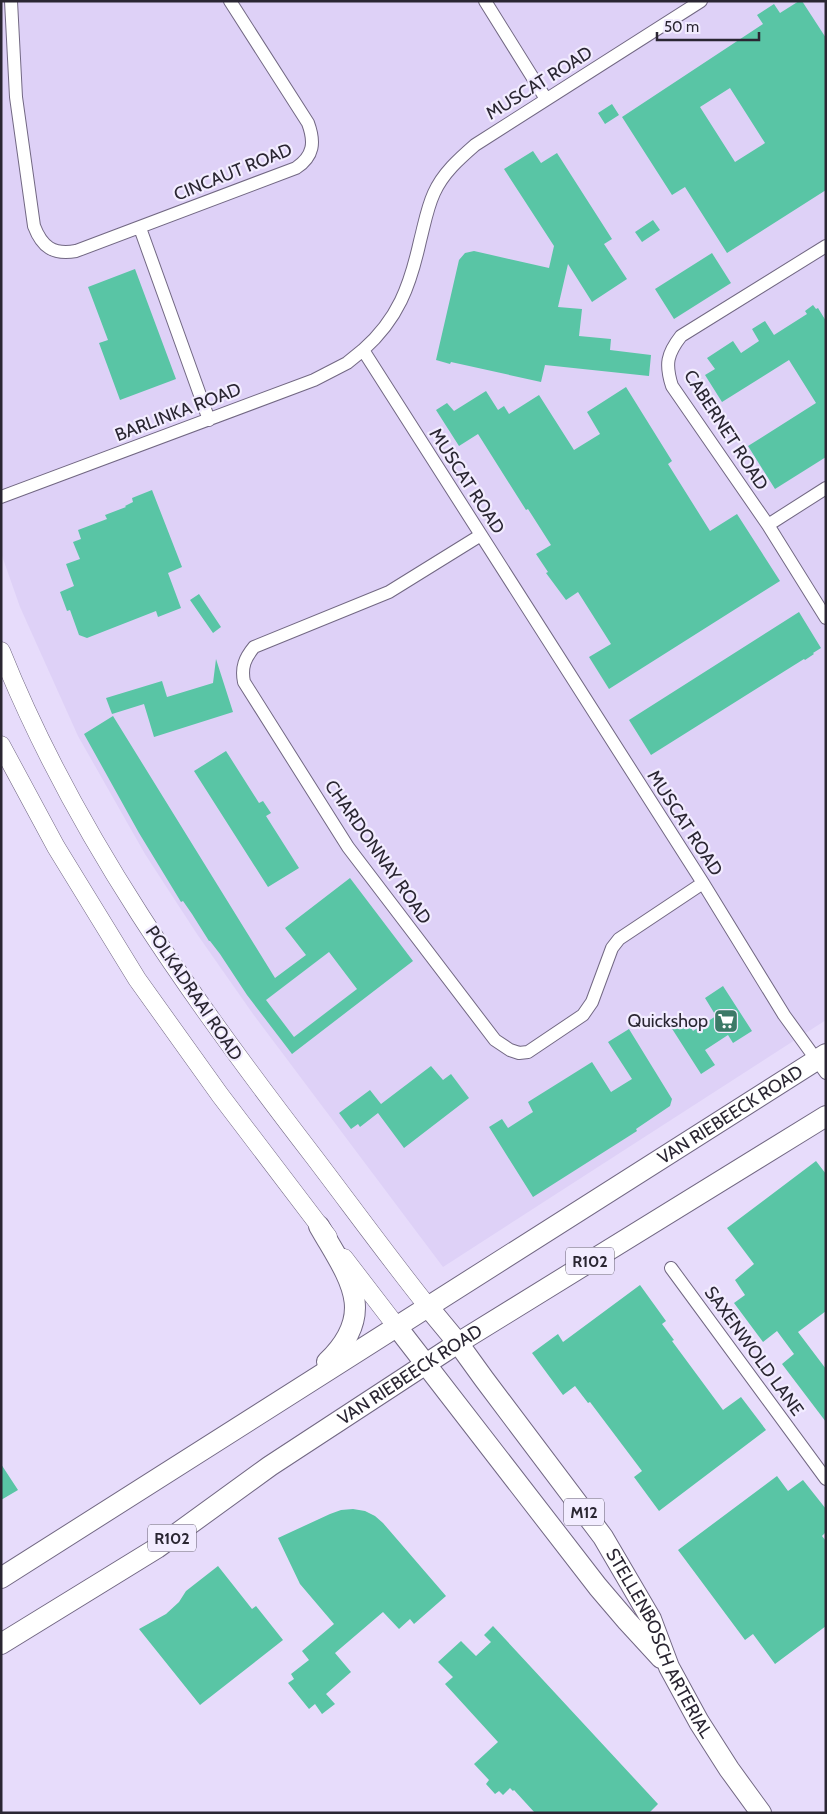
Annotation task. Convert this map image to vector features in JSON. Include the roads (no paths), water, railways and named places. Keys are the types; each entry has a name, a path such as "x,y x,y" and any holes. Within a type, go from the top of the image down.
{"main road":[{"path":"1,638 8,668"},
{"name":"POLKADRAAI ROAD","path":"1,651 40,740 117,879 162,949 244,1065 428,1308"},
{"name":"POLKADRAAI ROAD","path":"1,745 56,847 137,979 220,1095 397,1327"},
{"name":"VAN RIEBEECK ROAD","path":"1,1578 428,1308 564,1219 822,1062"},
{"name":"VAN RIEBEECK ROAD","path":"1,1644 157,1548 270,1466 458,1343 826,1116"},
{"path":"299,1390 340,1350 351,1330 354,1318 355,1293 351,1281 319,1226"},
{"name":"STELLENBOSCH ARTERIAL","path":"428,1308 458,1343 603,1537 651,1619 669,1667 717,1751 761,1813"},
{"name":"STELLENBOSCH ARTERIAL","path":"397,1327 598,1587 669,1667"}],"street":[{"name":"CINCAUT ROAD","path":"11,1 16,97 34,226 40,240 54,251 66,253 140,228 296,168 306,162 311,151 313,136 308,123 230,1"},
{"path":"486,1 546,99"},
{"name":"MUSCAT ROAD","path":"701,1 475,145 448,169 434,193 413,274 406,291 391,320 375,340 363,350 775,1001 822,1062"},
{"path":"140,228 209,420"},
{"name":"CABERNET ROAD","path":"826,246 681,336 669,355 668,374 672,386 768,525 826,618"},
{"name":"BARLINKA ROAD","path":"1,498 322,376 347,363 363,350"},
{"path":"768,525 826,488"},
{"name":"CHARDONNAY ROAD","path":"481,535 389,592 254,647 247,655 243,668 244,682 333,824 348,847 495,1040 502,1046 519,1052 534,1049 583,1015 592,1002 612,948 619,939 702,883"},
{"name":"SAXENWOLD LANE","path":"671,1268 826,1479"}],"place":[{"name":"Quickshop","path":"726,1021"}]}
